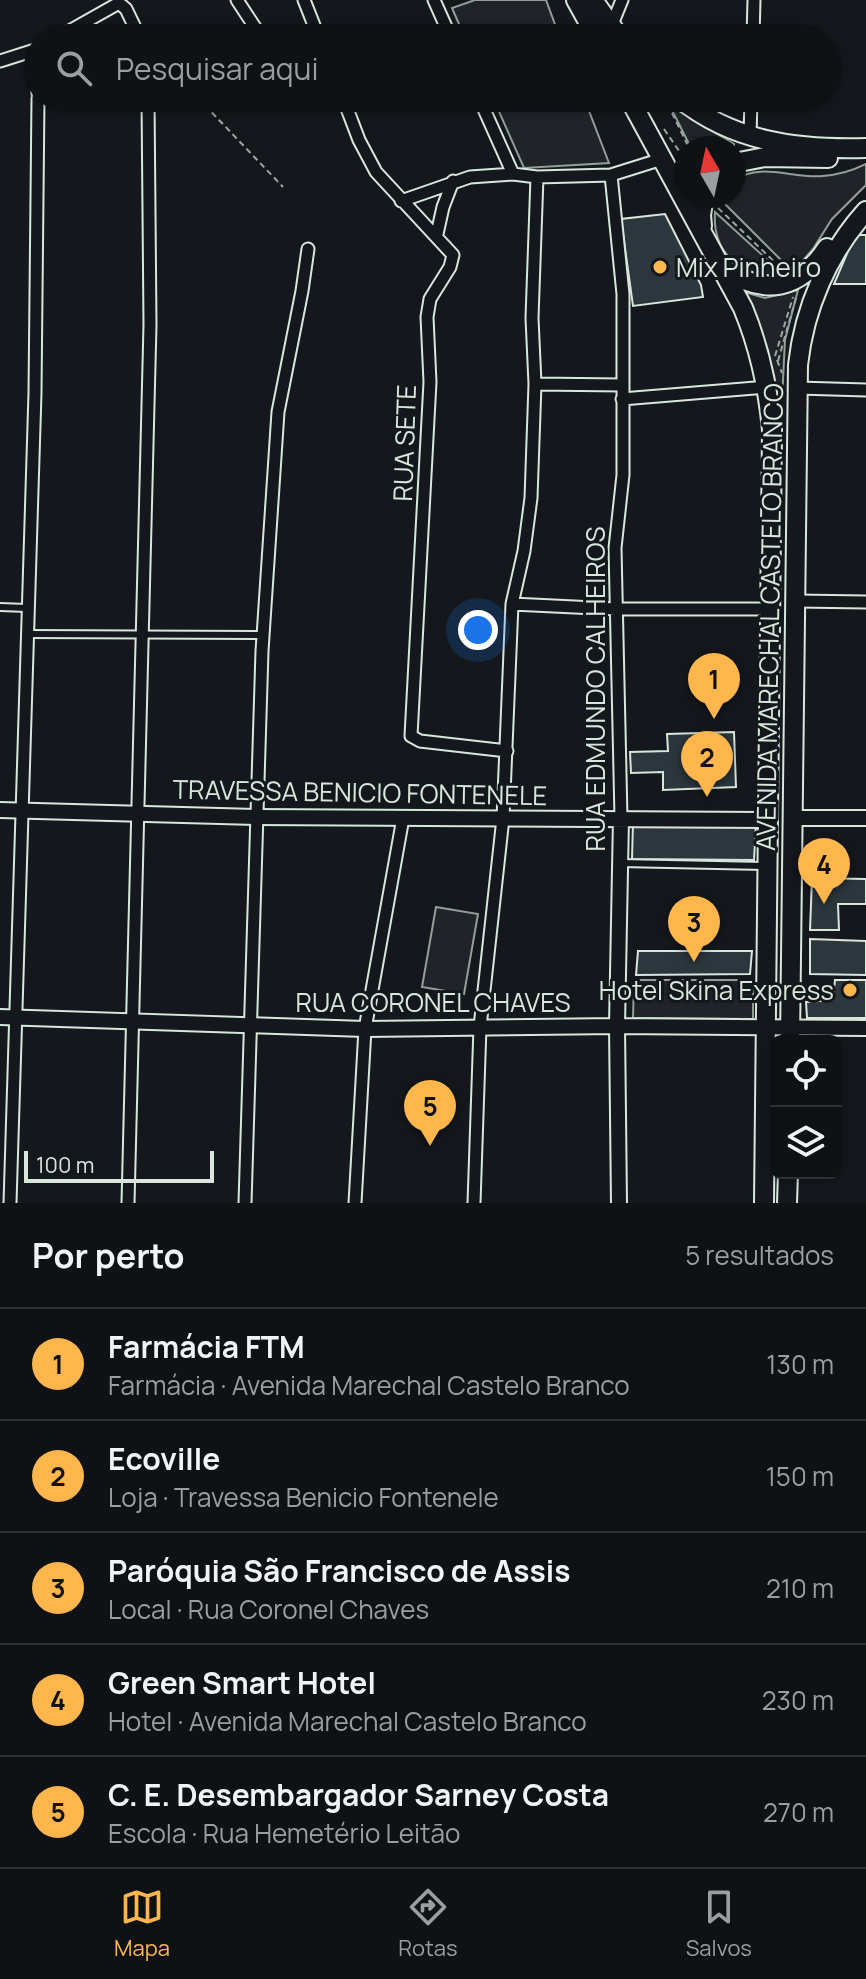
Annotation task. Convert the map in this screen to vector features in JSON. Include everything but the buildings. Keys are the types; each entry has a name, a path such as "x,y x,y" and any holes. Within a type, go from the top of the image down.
{"main road":[{"path":"576,0 599,24"},
{"path":"593,0 604,24"},
{"name":"AVENIDA MARECHAL CASTELO BRANCO","path":"637,112 743,308 766,378 772,430 764,1203"},
{"path":"695,112 750,137 799,146 866,149"},
{"path":"746,161 765,157 833,158 866,149"},
{"path":"702,208 703,233"},
{"path":"722,267 758,285 782,285 797,280 813,268 839,231 866,208"},
{"name":"AVENIDA MARECHAL CASTELO BRANCO","path":"790,1034 800,346 824,275 859,226 866,208"},
{"path":"787,1203 788,1179"}],"street":[{"path":"237,0 253,24"},
{"path":"304,0 313,24"},
{"path":"434,0 445,24"},
{"path":"613,24 622,0"},
{"path":"753,24 754,0"},
{"path":"81,24 121,3 133,24"},
{"path":"0,61 24,54"},
{"path":"10,1203 7,1018 21,810 35,393 38,112"},
{"path":"128,1203 150,310 148,112"},
{"name":"RUA SETE","path":"348,112 376,172 401,201 437,234 453,255 450,267 430,299 427,317 430,382 410,730 414,740 507,751"},
{"path":"485,112 513,174"},
{"path":"750,137 751,112"},
{"path":"401,201 470,177 611,175 662,159"},
{"name":"RUA EDMUNDO CALHEIROS","path":"611,175 623,294 623,475 615,548 621,818 617,1026 619,1203"},
{"path":"474,1203 480,1027 503,818 512,604 524,551 531,498 537,177"},
{"path":"437,234 453,181"},
{"path":"245,1203 263,635 278,412 308,249"},
{"path":"622,399 766,378"},
{"path":"535,384 622,385"},
{"path":"798,388 866,390"},
{"path":"796,601 866,602"},
{"path":"512,604 616,609 770,609"},
{"name":"TRAVESSA BENICIO FONTENELE","path":"0,810 256,817 768,820"},
{"path":"355,1203 365,1029 403,818"},
{"path":"793,818 866,818"},
{"name":"RUA CORONEL CHAVES","path":"7,1018 365,1029 766,1028 790,1034 866,1028"}],"lane":[{"path":"0,607 27,608"},
{"path":"26,634 263,635"},
{"path":"620,863 768,866"}],"path":[{"path":"211,112 283,187"},
{"path":"677,112 685,136"},
{"path":"766,378 776,366 793,302 798,295"}],"shaded area":[{"path":"475,0 546,0 555,24 459,24 452,8"},
{"path":"499,112 589,112 609,163 524,168"},
{"path":"673,112 681,112 721,136 685,136"},
{"path":"866,164 866,185 832,219 798,266 787,266 729,208 746,208 746,174 766,172 823,176"},
{"path":"715,212 784,275 756,273 733,261 719,240"},
{"path":"798,290 785,340 782,400 777,400 744,292 765,298"},
{"path":"436,907 478,914 464,994 422,987"},
{"path":"634,980 753,980 753,1019 633,1018"}],"place":[{"name":"Mix Pinheiro","path":"660,267"},
{"name":"Farmácia FTM","path":"714,719"},
{"name":"Ecoville","path":"707,797"},
{"name":"Green Smart Hotel","path":"824,904"},
{"name":"Paróquia São Francisco de Assis","path":"694,962"},
{"name":"Hotel Skina Express","path":"850,990"},
{"name":"C. E. Desembargador Sarney Costa","path":"430,1146"}]}
